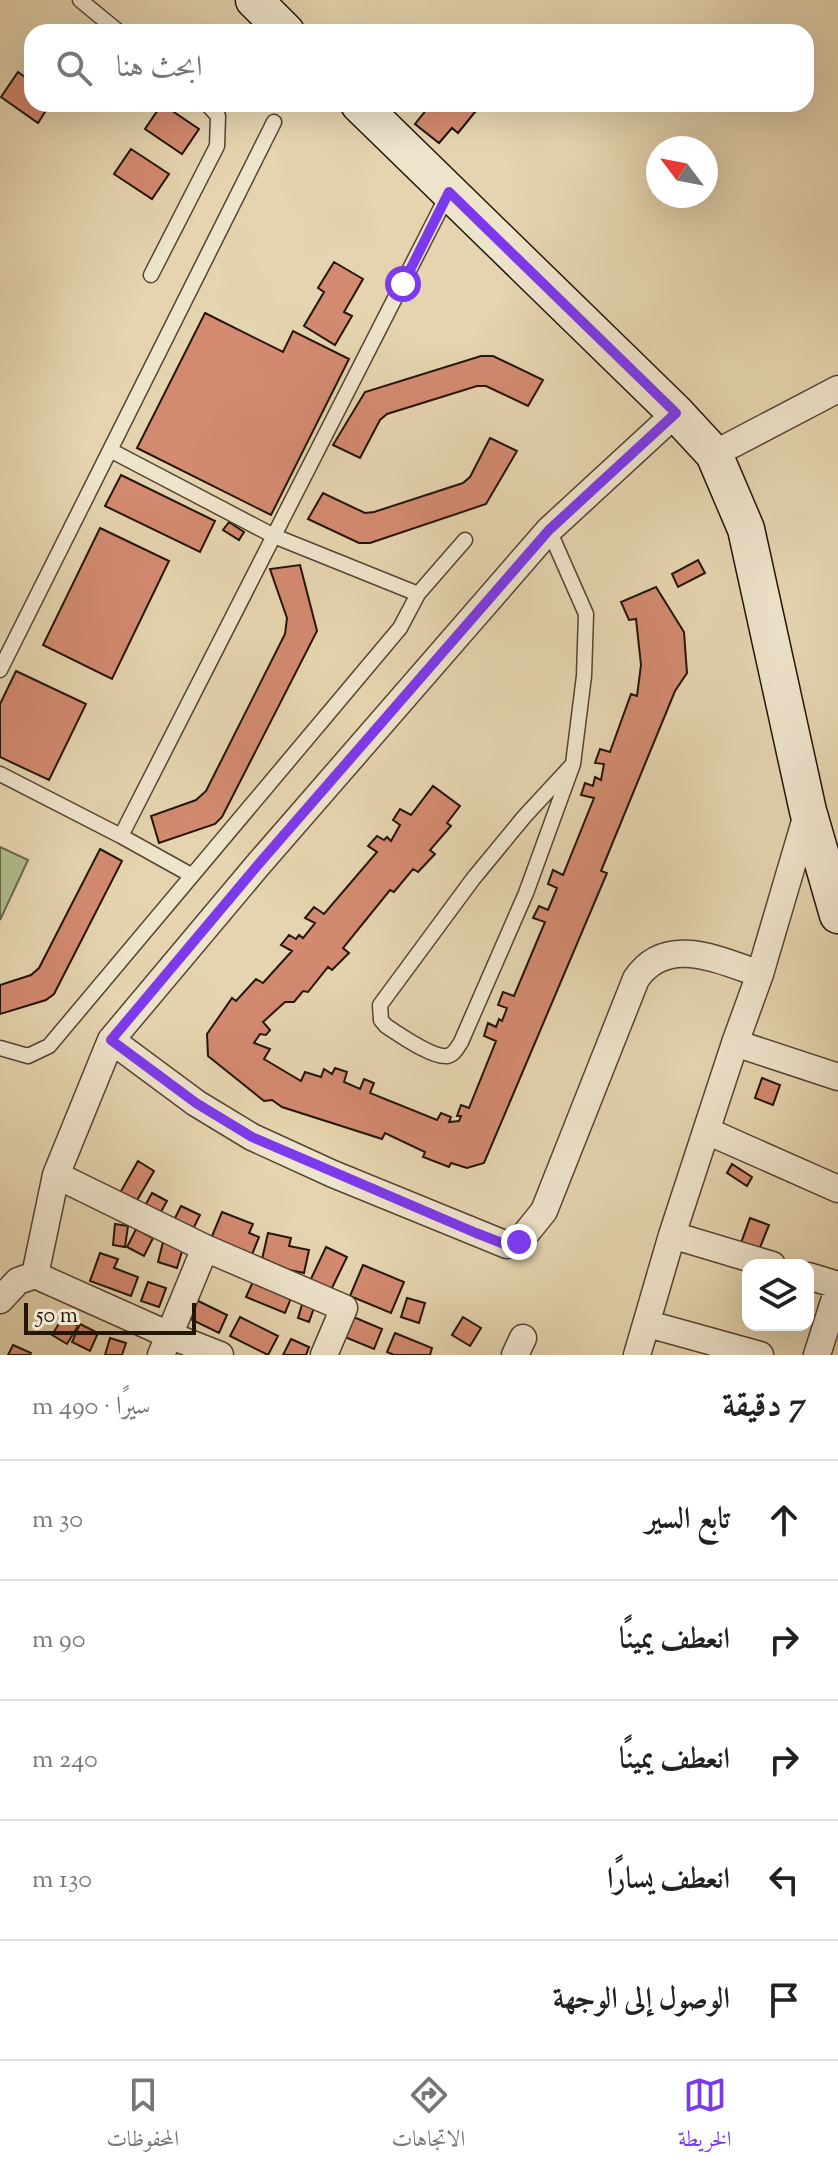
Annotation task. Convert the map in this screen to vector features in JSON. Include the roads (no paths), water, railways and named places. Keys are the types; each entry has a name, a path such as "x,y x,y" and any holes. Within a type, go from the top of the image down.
{"main road":[{"path":"254,0 278,24"},
{"path":"367,112 676,413 714,454 746,529 808,811 838,915"}],"street":[{"path":"714,454 838,389"},
{"path":"35,1275 56,1175 111,1040 257,866 549,530 676,413"},
{"path":"637,1355 672,1235 760,974 808,811"},
{"path":"111,1040 196,1103 252,1137 333,1174 507,1245 519,1242 544,1211 642,969 656,958 679,953 703,955 760,974"},
{"path":"735,1043 838,1077"},
{"path":"707,1131 838,1189"},
{"path":"56,1175 205,1248 344,1308 324,1355"},
{"path":"672,1235 752,1259"},
{"path":"165,1345 205,1248"},
{"path":"0,1300 18,1281 35,1275 165,1345 220,1355"},
{"path":"814,1278 838,1287 817,1355"},
{"path":"648,1324 760,1355"}],"lane":[{"path":"80,0 109,24"},
{"path":"151,275 217,146 218,116 214,112"},
{"path":"0,670 274,122"},
{"path":"121,836 449,192"},
{"path":"110,450 274,536 418,594"},
{"path":"549,530 586,614 584,676 573,764 526,893 461,1042 454,1053 447,1056 433,1054 386,1026 381,1020 380,1005 490,859 573,764"},
{"path":"0,1048 28,1056 49,1046 400,628 418,594 465,540"},
{"path":"0,774 191,875"}]}
